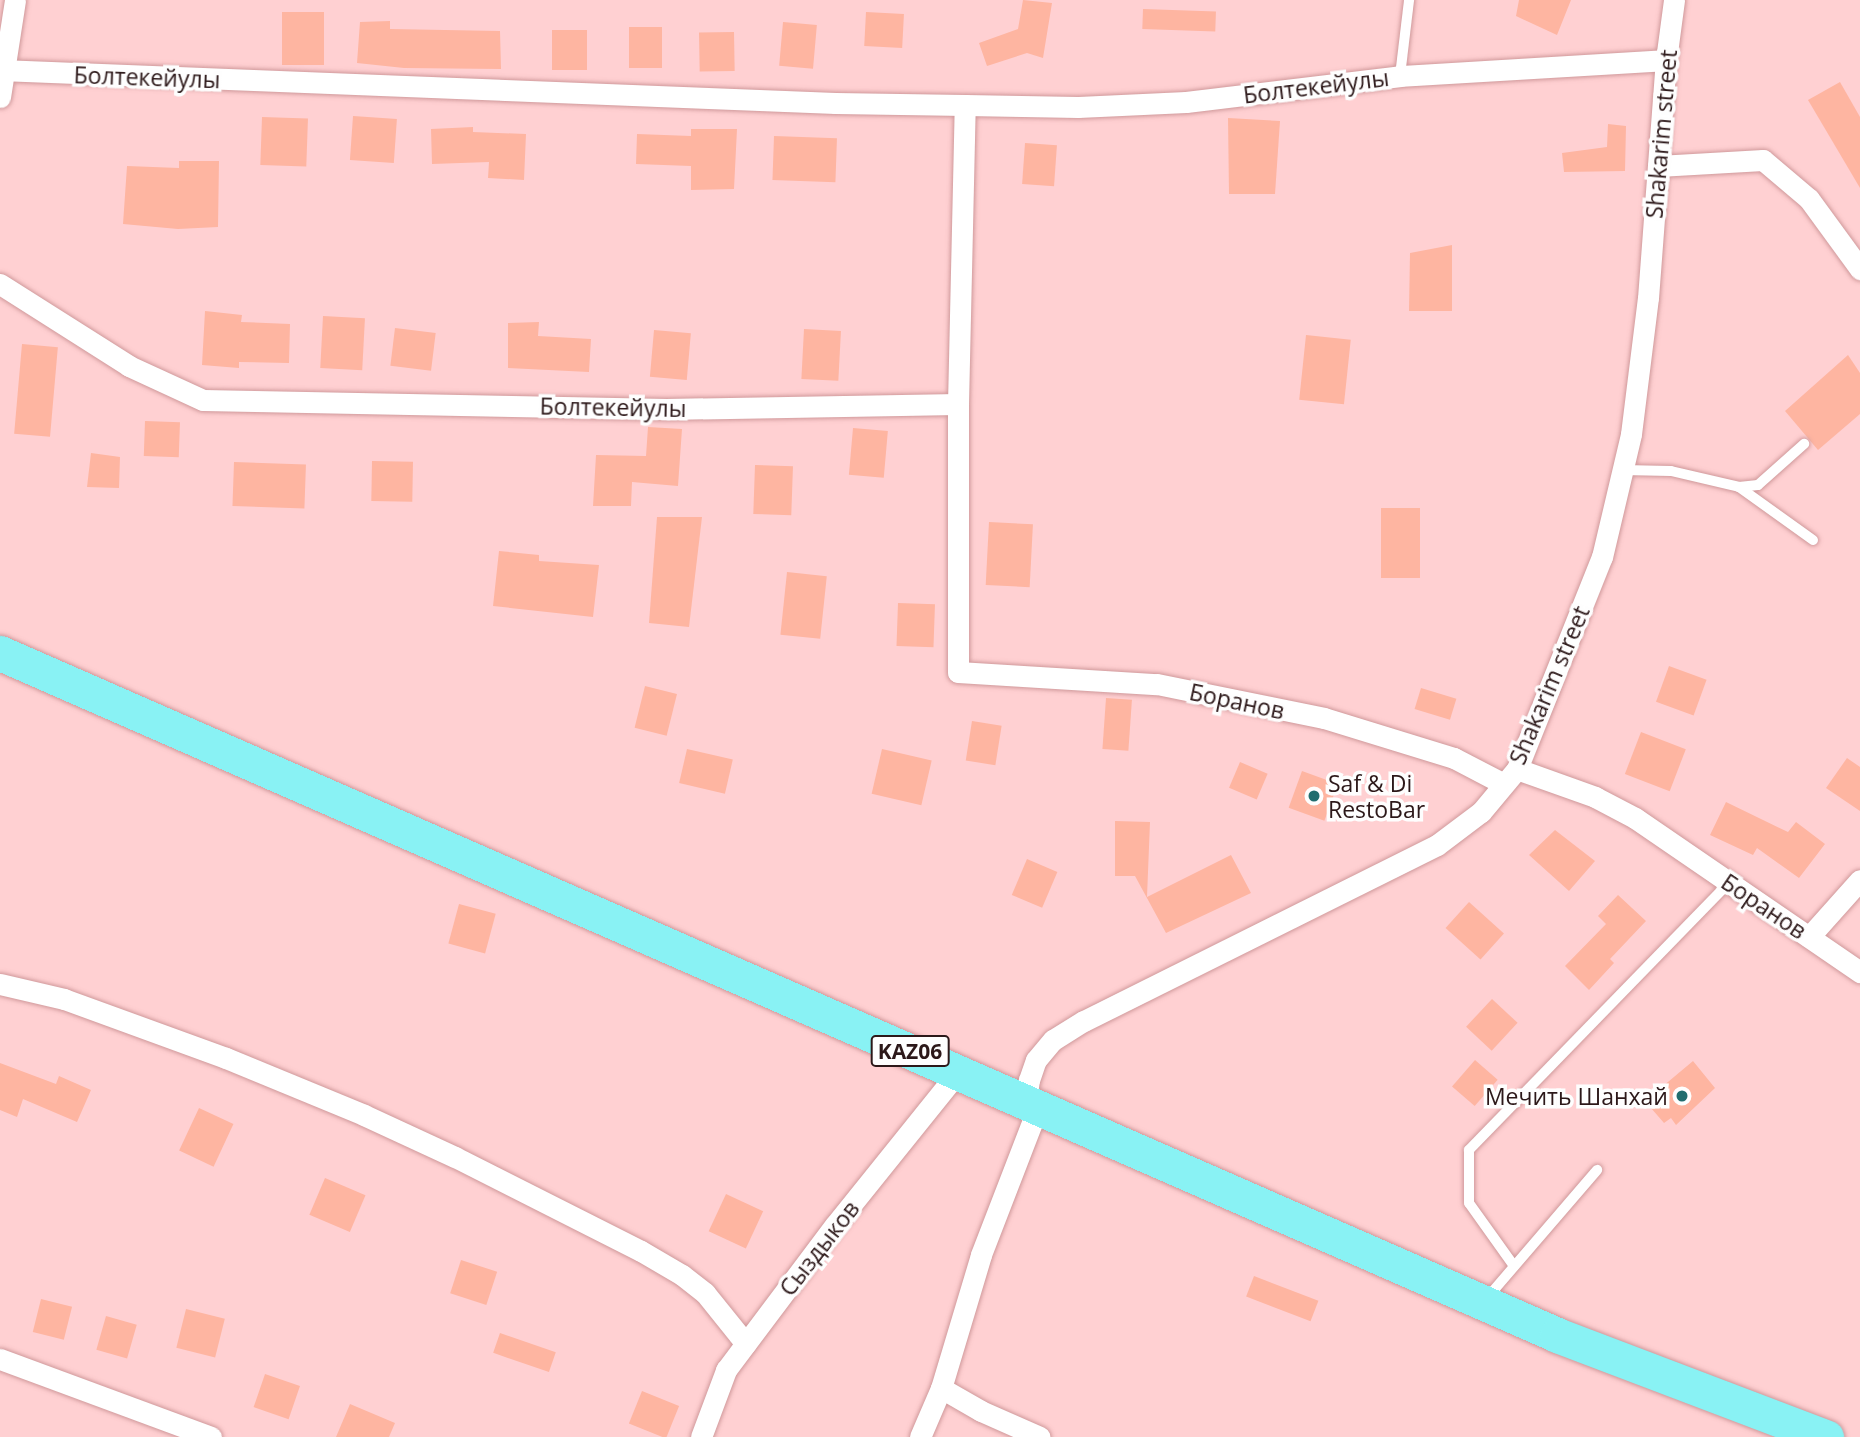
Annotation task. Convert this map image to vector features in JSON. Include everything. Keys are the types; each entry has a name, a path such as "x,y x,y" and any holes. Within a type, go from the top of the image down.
{"main road":[{"name":"KАZ06","path":"0,653 1557,1335 1826,1437"}],"street":[{"path":"0,97 15,0"},
{"name":"Shakarim street","path":"920,1437 941,1388 981,1255 1032,1105 1029,1080 1037,1060 1054,1040 1084,1021 1437,845 1481,812 1511,776 1602,557 1631,434 1648,298 1670,1"},
{"name":"Болтекейулы","path":"2,71 835,103 1078,107 1186,102 1399,76 1666,60"},
{"path":"958,404 965,105"},
{"path":"1658,166 1763,160 1809,199 1860,269"},
{"name":"Болтекейулы","path":"0,284 129,366 203,400 666,409 958,404"},
{"name":"Боранов","path":"958,404 958,672 1157,684 1298,713 1511,776 1595,797 1635,818 1860,972"},
{"path":"1810,937 1860,880"},
{"path":"0,984 64,999 226,1058 364,1115 455,1157 682,1275 705,1293 746,1344"},
{"name":"Сыздыков","path":"701,1437 726,1370 835,1225 958,1072"},
{"path":"0,1359 211,1437"},
{"path":"941,1388 981,1411 1040,1437"}],"lane":[{"path":"1399,76 1409,0"},
{"path":"1622,470 1671,471 1739,487 1758,485 1804,444"},
{"path":"1739,487 1813,540"},
{"path":"1514,1266 1469,1203 1469,1150 1729,883"},
{"path":"1483,1303 1597,1170"}],"building":[{"path":"1023,0 1052,3 1043,58 1027,53 987,66 979,43 1018,29"},
{"path":"1519,0 1571,0 1557,35 1516,16"},
{"path":"1143,9 1216,12 1215,32 1142,29"},
{"path":"282,12 324,12 324,65 282,65"},
{"path":"866,12 904,14 902,48 864,46"},
{"path":"390,21 390,29 500,31 501,69 404,68 357,63 360,22"},
{"path":"783,22 817,25 813,69 779,66"},
{"path":"629,27 662,27 662,68 629,68"},
{"path":"552,30 587,30 587,70 552,70"},
{"path":"734,32 735,71 700,72 699,33"},
{"path":"1840,82 1860,117 1860,188 1808,100"},
{"path":"353,116 397,119 394,163 350,160"},
{"path":"262,117 308,119 306,167 260,165"},
{"path":"1228,118 1280,121 1275,194 1229,194"},
{"path":"1608,124 1626,126 1625,171 1564,172 1562,153 1607,147"},
{"path":"473,127 473,132 526,134 524,180 488,178 489,162 432,164 431,129"},
{"path":"691,129 737,129 734,189 691,190 691,166 636,164 637,134 691,136"},
{"path":"774,136 837,138 835,182 772,180"},
{"path":"1025,143 1057,145 1054,186 1022,184"},
{"path":"179,161 219,161 218,227 178,229 123,224 127,166 179,168"},
{"path":"1452,245 1452,311 1409,311 1410,253"},
{"path":"205,311 242,315 241,322 290,324 289,363 239,362 239,368 202,365"},
{"path":"323,316 365,318 362,370 320,368"},
{"path":"539,322 538,336 591,339 589,372 508,368 508,323"},
{"path":"395,328 436,333 431,371 390,366"},
{"path":"804,329 841,331 838,381 801,379"},
{"path":"654,330 691,333 687,380 650,377"},
{"path":"1306,335 1351,340 1344,404 1299,400"},
{"path":"22,344 58,347 50,437 14,434"},
{"path":"1848,355 1860,373 1860,414 1818,450 1785,411"},
{"path":"145,421 180,422 179,457 144,456"},
{"path":"648,427 682,429 678,486 632,482 631,506 593,506 596,455 646,456"},
{"path":"853,428 888,431 884,478 849,475"},
{"path":"91,453 120,457 119,488 87,487"},
{"path":"372,461 413,462 412,502 371,501"},
{"path":"234,462 306,465 304,508 232,506"},
{"path":"755,465 793,466 791,515 753,514"},
{"path":"1381,508 1420,508 1420,578 1381,578"},
{"path":"657,517 702,517 689,627 649,623"},
{"path":"989,522 1033,524 1030,587 986,585"},
{"path":"499,551 539,555 539,561 599,565 593,617 493,606"},
{"path":"787,572 827,576 820,639 780,635"},
{"path":"898,603 935,604 933,647 896,646"},
{"path":"1669,666 1707,680 1694,715 1656,702"},
{"path":"645,686 677,694 667,736 635,728"},
{"path":"1421,688 1456,699 1450,720 1415,709"},
{"path":"1106,698 1132,700 1128,751 1102,749"},
{"path":"972,721 1002,726 995,765 966,761"},
{"path":"1641,732 1686,749 1670,791 1625,774"},
{"path":"687,749 733,760 725,794 679,783"},
{"path":"882,749 932,760 921,805 872,794"},
{"path":"1847,758 1860,767 1860,811 1826,788"},
{"path":"1240,762 1268,774 1257,799 1229,788"},
{"path":"1302,771 1338,784 1324,821 1289,808"},
{"path":"1726,802 1788,832 1796,822 1825,844 1799,878 1757,848 1753,855 1710,835"},
{"path":"1115,821 1150,822 1147,897 1231,855 1251,893 1166,933 1135,876 1115,876"},
{"path":"1555,830 1595,861 1569,891 1529,855"},
{"path":"1027,859 1057,872 1042,908 1012,895"},
{"path":"1618,895 1646,921 1610,959 1614,963 1589,990 1565,966 1606,924 1598,916"},
{"path":"1469,902 1504,933 1481,959 1446,928"},
{"path":"459,904 496,914 485,953 448,944"},
{"path":"1492,999 1518,1023 1492,1051 1466,1027"},
{"path":"1475,1060 1498,1080 1475,1106 1452,1086"},
{"name":"Мечить Шанхай","path":"1693,1061 1715,1088 1676,1125 1671,1118 1664,1123 1651,1108 1659,1100 1656,1092"},
{"path":"0,1063 56,1084 59,1076 91,1090 77,1122 23,1099 17,1117 0,1110"},
{"path":"199,1108 233,1124 214,1167 179,1151"},
{"path":"325,1178 366,1195 350,1232 309,1215"},
{"path":"726,1194 763,1211 746,1248 709,1231"},
{"path":"461,1260 497,1272 486,1305 450,1293"},
{"path":"1254,1276 1318,1301 1311,1321 1246,1297"},
{"path":"41,1299 72,1307 64,1340 33,1332"},
{"path":"186,1309 225,1319 215,1357 176,1348"},
{"path":"106,1316 137,1325 127,1358 96,1350"},
{"path":"500,1333 556,1352 549,1372 493,1353"},
{"path":"265,1374 300,1386 289,1419 254,1407"},
{"path":"642,1391 679,1406 667,1437 629,1423"},
{"path":"350,1404 395,1423 389,1437 336,1437"}],"place":[{"name":"Saf & Di RestoBar","path":"1314,796"},
{"name":"Мечить Шанхай","path":"1682,1096"}]}
